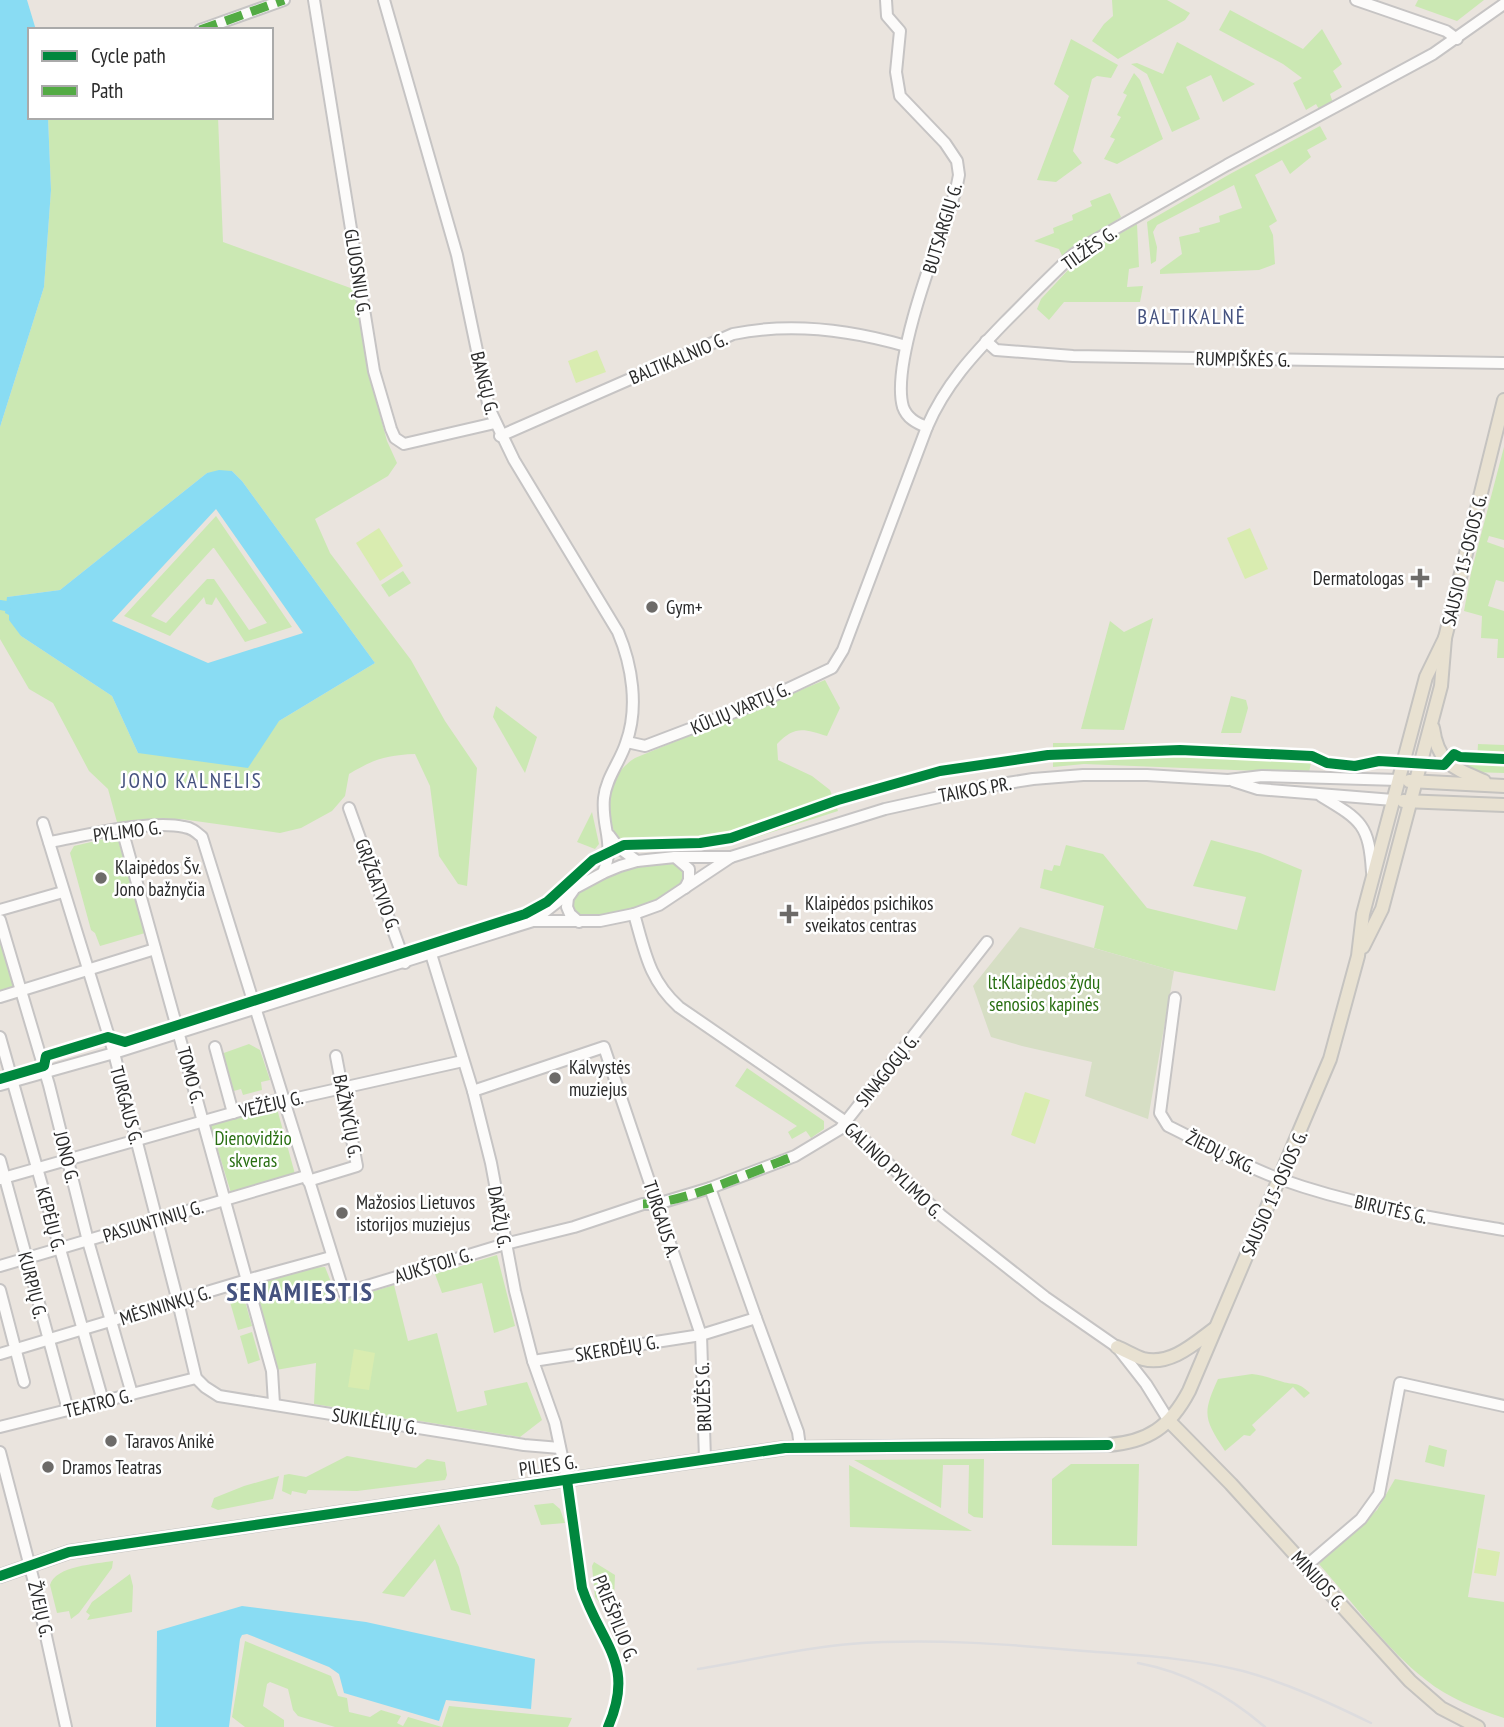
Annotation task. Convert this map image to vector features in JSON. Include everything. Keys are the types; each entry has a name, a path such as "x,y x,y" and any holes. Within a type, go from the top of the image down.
{"main road":[{"name":"SAUSIO 15-OSIOS G.","path":"1358,957 1382,909 1416,782 1441,686 1445,638 1504,400"},
{"name":"SAUSIO 15-OSIOS G.","path":"1169,1421 1189,1391 1331,1059 1358,957 1363,914 1426,677 1445,638"},
{"path":"1432,720 1436,747 1452,767 1499,785"},
{"name":"TAIKOS PR.","path":"1399,780 1499,785"},
{"name":"TAIKOS PR.","path":"1393,800 1504,805"},
{"path":"1117,1348 1144,1359 1158,1360 1181,1352 1214,1329"},
{"name":"PILIES G.","path":"0,1576 69,1552 705,1459 800,1447 1108,1445 1141,1439 1169,1421"},
{"name":"MINIJOS G.","path":"1169,1421 1231,1484 1425,1695 1441,1708 1478,1727"}],"street":[{"path":"206,28 284,0"},
{"name":"GLUOSNIŲ G.","path":"314,0 374,371 391,429 395,438 404,444 495,423"},
{"name":"BANGŲ G.","path":"384,0 457,255 483,385 495,423 500,436 618,632 629,661 630,723 627,742"},
{"name":"BUTSARGIŲ G.","path":"886,0 887,16 900,31 896,72 901,96 945,142 957,161 959,175 906,346 902,375 903,408 909,418 927,427"},
{"path":"1356,0 1446,30 1457,39"},
{"name":"TILŽĖS G.","path":"843,650 927,427 950,382 986,341 1059,269 1090,243 1227,165 1377,86 1457,39 1504,4"},
{"name":"BALTIKALNIO G.","path":"500,436 733,334 750,330 820,329 862,334 906,346"},
{"name":"RUMPIŠKĖS G.","path":"986,341 996,350 1036,355 1504,363"},
{"name":"KŪLIŲ VARTŲ G.","path":"627,742 645,746 758,703 832,668 843,650"},
{"path":"603,873 610,850 603,813 604,796 608,781 627,742"},
{"name":"TAIKOS PR.","path":"533,922 579,922 616,919 634,914 659,905 731,857 885,809 943,795 1033,779 1083,775 1147,775 1228,780 1262,776 1399,780"},
{"name":"TAIKOS PR.","path":"1228,780 1258,789 1393,800"},
{"path":"1319,794 1356,817 1363,826 1371,853 1373,878"},
{"name":"GRĮŽGATVIO G.","path":"349,808 405,962"},
{"name":"TURGAUS G.","path":"43,822 114,1054 196,1378"},
{"name":"PYLIMO G.","path":"49,842 122,829 168,825 194,830 202,838 256,1009"},
{"name":"TOMO G.","path":"122,829 272,1370 274,1404"},
{"path":"607,831 618,847 637,861"},
{"path":"675,857 690,869 685,887"},
{"name":"TAIKOS PR.","path":"533,922 575,888 603,873 637,861 675,857 731,857"},
{"path":"575,888 568,898 568,908 570,914 579,922"},
{"path":"0,910 63,892"},
{"name":"GALINIO PYLIMO G.","path":"634,914 656,982 666,995 679,1007 846,1122 947,1221 1045,1297 1117,1348 1146,1384 1169,1421"},
{"name":"JONO G.","path":"0,920 46,1072 88,1241 132,1394"},
{"path":"0,1085 114,1054 533,922"},
{"name":"SINAGOGŲ G.","path":"643,1204 657,1203 710,1188 795,1156 833,1135 987,942"},
{"path":"0,997 155,948"},
{"name":"DARŽŲ G.","path":"431,954 473,1091 533,1361 555,1423 568,1480"},
{"name":"ŽIEDŲ SKG.","path":"1175,998 1160,1113 1168,1126 1280,1179"},
{"path":"256,1009 331,1257"},
{"name":"KEPĖJŲ G.","path":"0,1037 103,1401"},
{"path":"215,1047 233,1113"},
{"name":"TURGAUS A.","path":"473,1091 604,1047 701,1335"},
{"name":"BAŽNYČIŲ G.","path":"307,1178 358,1167 336,1056"},
{"name":"VEŽĖJŲ G.","path":"2,1179 278,1100 284,1101 463,1061"},
{"name":"KURPIŲ G.","path":"0,1160 2,1179 68,1410"},
{"name":"PASIUNTINIŲ G.","path":"0,1266 307,1178"},
{"name":"BIRUTĖS G.","path":"1280,1179 1397,1213 1504,1230"},
{"path":"710,1188 798,1432 800,1447"},
{"name":"AUKŠTOJI G.","path":"331,1257 344,1293 505,1244 574,1227 643,1204"},
{"name":"MĖSININKŲ G.","path":"0,1354 331,1257"},
{"path":"0,1290 24,1382"},
{"path":"701,1335 757,1318"},
{"name":"SKERDĖJŲ G.","path":"533,1361 701,1335"},
{"name":"BRUŽĖS G.","path":"701,1335 705,1459"},
{"path":"196,1378 205,1387 197,1397"},
{"name":"TEATRO G.","path":"0,1427 196,1378"},
{"path":"1306,1566 1361,1519 1379,1494 1400,1383 1504,1406"},
{"name":"SUKILĖLIŲ G.","path":"205,1387 219,1396 524,1445 560,1448"},
{"name":"ŽVEJŲ G.","path":"0,1452 30,1564 66,1727"},
{"name":"PRIEŠPILIO G.","path":"568,1480 582,1588 620,1675 618,1703 608,1727"}],"green space":[{"path":"1112,0 1167,0 1190,13 1185,20 1118,59 1092,41 1113,16"},
{"path":"1418,0 1484,0 1457,21 1415,6"},
{"path":"1230,10 1303,49 1322,29 1342,64 1333,71 1342,87 1330,94 1333,103 1320,111 1316,104 1306,110 1293,83 1302,78 1283,64 1219,30"},
{"path":"1071,39 1118,65 1111,78 1097,76 1092,79 1073,151 1082,163 1056,182 1037,180 1069,96 1054,84"},
{"path":"1177,42 1255,84 1223,102 1211,75 1186,87 1200,119 1172,132 1147,74 1131,64 1137,63 1163,74"},
{"path":"1134,73 1140,80 1163,139 1117,164 1104,159 1115,139 1110,137 1121,117 1117,115 1127,95 1123,93"},
{"path":"48,119 218,119 223,242 356,290 369,374 387,441 397,463 388,476 315,519 330,553 411,660 445,721 477,768 467,886 458,884 439,856 430,786 415,754 381,759 349,774 345,796 332,811 301,828 280,833 181,819 117,822 108,789 89,771 53,703 29,689 0,639 0,427 44,287 51,190","holes":["232,471 375,663 279,721 138,753 112,696 21,636 10,615 7,597 60,590 207,473"]},
{"path":"1320,126 1327,139 1307,150 1311,157 1290,174 1282,160 1255,175 1277,221 1269,226 1273,235 1275,264 1259,270 1160,274 1160,270 1182,254 1179,237 1200,232 1199,228 1220,222 1219,216 1242,208 1234,185 1157,225 1153,232 1157,247 1156,261 1151,264 1147,222"},
{"path":"1110,193 1121,217 1063,258 1059,249 1034,241 1054,233 1053,228 1073,220 1072,215 1092,206 1090,201"},
{"path":"1137,224 1139,267 1129,269 1127,287 1143,286 1140,302 1064,302 1049,320 1037,309 1041,299 1083,254"},
{"path":"597,350 606,372 576,383 568,361"},
{"path":"1504,447 1504,540 1489,536 1487,542 1504,548 1504,582 1496,580 1488,606 1504,611 1504,658 1497,658 1498,639 1481,638 1482,616 1464,611 1471,573"},
{"path":"216,516 292,627 245,642 216,597 212,605 206,604 204,597 170,636 124,616","holes":["214,548 267,623 249,630 214,579 207,579 166,623 151,616"]},
{"path":"379,528 403,566 380,581 356,543"},
{"path":"1250,528 1268,569 1245,579 1227,538"},
{"path":"403,571 411,583 389,597 381,585"},
{"path":"1153,618 1124,730 1081,729 1110,621 1124,632"},
{"path":"825,680 840,708 827,736 806,730 795,731 777,744 778,760 812,776 830,790 838,811 715,848 635,852 622,843 613,828 608,802 616,778 630,761"},
{"path":"1231,696 1246,700 1248,708 1241,733 1221,733"},
{"path":"496,706 537,737 525,773 493,717"},
{"path":"1053,743 1223,744 1223,750 1228,750 1229,744 1317,752 1312,757 1309,773 1084,764 1053,767"},
{"path":"1478,744 1504,745 1504,773 1472,772 1451,761 1477,761"},
{"path":"592,812 599,844 595,849 577,842"},
{"path":"117,836 145,933 100,946 91,930 70,853 74,846"},
{"path":"1211,840 1260,853 1302,870 1275,991 1174,971 1094,948 1104,906 1040,888 1044,869 1052,871 1054,865 1060,866 1066,845 1103,854 1147,908 1237,930 1246,897 1193,886"},
{"path":"671,863 682,868 683,880 663,896 631,909 598,916 574,911 571,901 580,891 604,877 645,866"},
{"name":"lt:Klaipėdos žydų senosios kapinės","path":"1020,927 1174,971 1148,1119 1085,1096 1092,1062 991,1037 973,986"},
{"path":"0,934 16,987 0,991"},
{"path":"249,1044 260,1050 270,1080 261,1082 262,1090 243,1095 241,1089 230,1092 221,1054"},
{"path":"747,1068 824,1121 824,1129 811,1138 806,1131 792,1139 788,1132 797,1126 735,1086"},
{"path":"1025,1092 1050,1100 1035,1144 1011,1135"},
{"name":"Dienovidžio skveras","path":"276,1105 295,1174 231,1193 210,1124"},
{"path":"497,1255 515,1326 494,1333 482,1283 442,1293 435,1274"},
{"path":"325,1267 339,1302 394,1285 408,1341 437,1333 457,1412 487,1405 484,1391 527,1382 542,1420 520,1437 314,1404 316,1363 276,1370 253,1283 305,1268"},
{"path":"244,1298 252,1326 238,1330 230,1302"},
{"path":"252,1332 260,1360 248,1364 240,1336"},
{"path":"354,1349 375,1353 369,1390 348,1387"},
{"path":"1252,1374 1298,1385 1310,1393 1304,1398 1293,1387 1252,1425 1256,1430 1250,1436 1244,1435 1225,1451 1209,1423 1209,1401 1218,1379"},
{"path":"1429,1445 1447,1450 1444,1467 1425,1462"},
{"path":"347,1456 416,1468 427,1459 445,1462 447,1475 445,1480 357,1491 308,1490 306,1494 292,1491 291,1495 282,1491 284,1475 306,1477"},
{"path":"984,1459 983,1518 968,1513 969,1465 943,1465 941,1508 854,1460"},
{"path":"1071,1464 1139,1464 1137,1546 1052,1545 1052,1479"},
{"path":"849,1465 972,1531 850,1527"},
{"path":"279,1476 273,1499 218,1510 211,1507 214,1498"},
{"path":"1395,1479 1485,1495 1468,1597 1504,1602 1504,1718 1453,1698 1426,1680 1384,1640 1319,1564 1377,1510"},
{"path":"553,1503 560,1509 565,1523 541,1525 534,1505"},
{"path":"439,1524 459,1567 471,1615 451,1610 435,1559 404,1597 382,1593"},
{"path":"1478,1548 1500,1552 1496,1576 1474,1573"},
{"path":"113,1561 112,1568 79,1613 71,1619 69,1611 57,1613 50,1585 53,1579 77,1567"},
{"path":"594,1562 615,1575 614,1599 610,1605 602,1605 595,1597 592,1566"},
{"path":"130,1574 133,1586 132,1612 87,1620 90,1615 86,1612 92,1602"},
{"path":"245,1641 331,1676 338,1696 347,1698 349,1712 370,1717 381,1710 401,1716 397,1723 403,1726 408,1717 442,1727 335,1727 298,1716 293,1710 288,1689 270,1682 267,1684 263,1706 284,1720 284,1727 245,1727 232,1717"},
{"path":"449,1706 572,1718 568,1727 442,1727"}],"water":[{"path":"0,0 27,0 35,28 28,28 28,119 48,119 51,190 44,287 0,427"},
{"path":"232,471 242,481 375,663 279,721 248,768 138,753 112,696 21,636 9,620 9,615 5,613 7,597 60,590 207,473","holes":["216,509 303,633 208,663 112,621"]},
{"path":"242,1606 366,1622 535,1659 531,1709 446,1700 439,1721 344,1693 339,1674 329,1667 247,1634 240,1639 229,1727 156,1727 157,1631"}],"waterway":[{"path":"0,605 6,606"}],"railway":[{"path":"698,1669 812,1648 880,1642 1055,1648 1184,1660 1243,1671 1292,1687 1371,1723"},
{"path":"1138,1663 1173,1672 1222,1695 1265,1727"}],"marked path":[{"path":"206,28 284,0"},
{"path":"643,1204 679,1198 795,1156"}],"cycle path":[{"path":"0,1079 44,1066 46,1056 108,1037 125,1042 525,914 547,902 593,860 624,845 700,843 731,838 838,800 940,771 1048,755 1180,750 1312,756 1327,763 1355,766 1379,761 1444,765 1454,754 1460,757 1504,759"},
{"path":"0,1576 69,1552 785,1448 1108,1445"},
{"path":"567,1480 582,1588 613,1655 617,1670 616,1705 608,1727"}],"place":[{"name":"Dermatologas","path":"1420,578"},
{"name":"Gym+","path":"652,607"},
{"name":"Klaipėdos Šv. Jono bažnyčia","path":"101,878"},
{"name":"Klaipėdos psichikos sveikatos centras","path":"789,914"},
{"name":"Kalvystės muziejus","path":"555,1078"},
{"name":"Mažosios Lietuvos istorijos muziejus","path":"342,1213"},
{"name":"Taravos Anikė","path":"111,1441"},
{"name":"Dramos Teatras","path":"48,1467"}],"district":[{"name":"BALTIKALNĖ","path":"1192,316"},
{"name":"JONO KALNELIS","path":"192,780"},
{"name":"SENAMIESTIS","path":"300,1291"}]}
